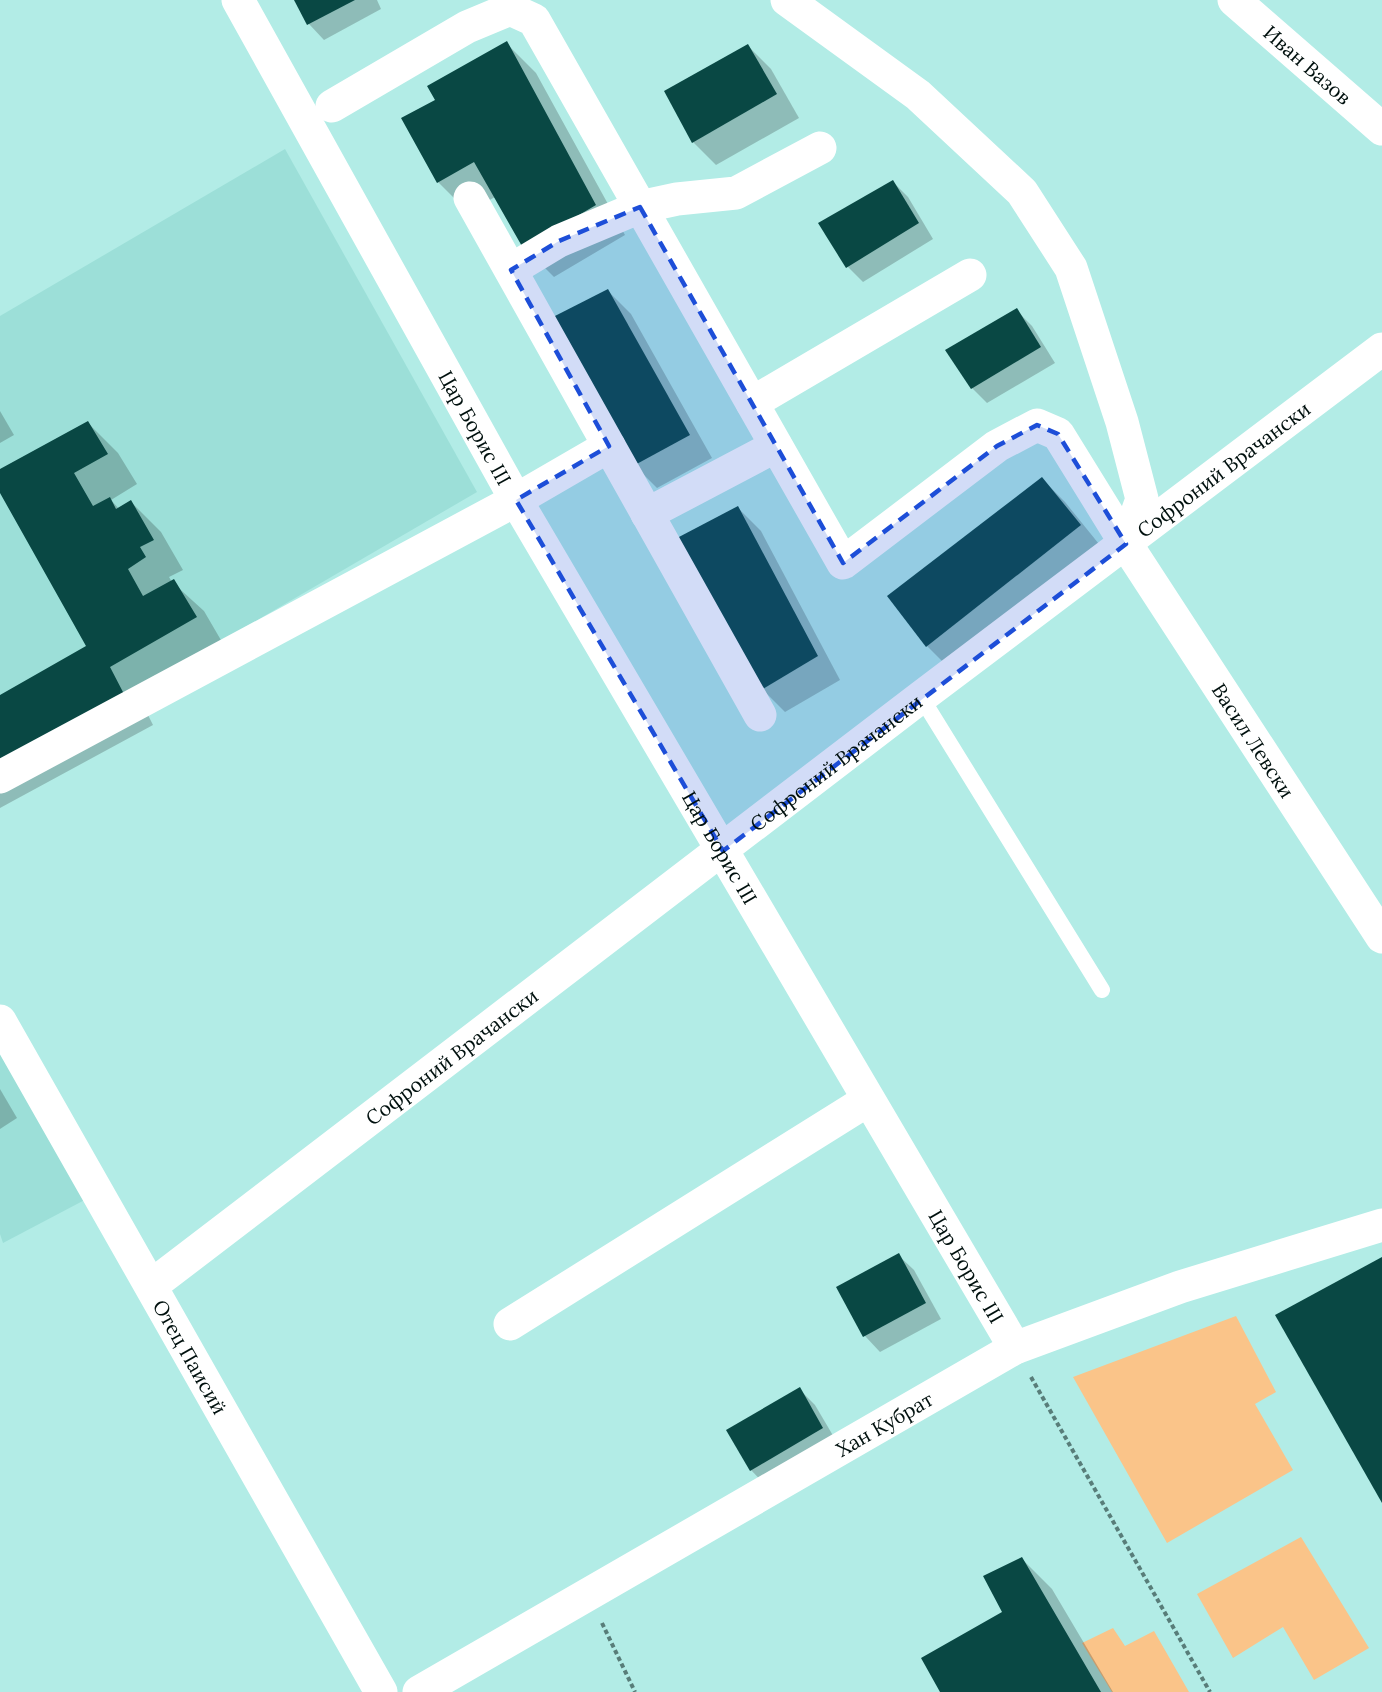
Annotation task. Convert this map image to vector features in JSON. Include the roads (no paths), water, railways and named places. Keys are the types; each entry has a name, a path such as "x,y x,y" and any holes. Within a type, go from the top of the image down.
{"street":[{"name":"Цар Борис III","path":"238,0 516,500 1015,1348"},
{"path":"787,0 918,95 1022,192 1071,268 1122,422 1142,499 1126,544"},
{"name":"Иван Вазов","path":"1234,0 1382,129"},
{"path":"332,105 466,27 510,9 534,20 776,446 647,514"},
{"path":"511,270 559,241 640,207 677,199 736,193 820,148"},
{"path":"470,198 760,716"},
{"path":"752,403 970,275"},
{"name":"Софроний Врачански","path":"151,1287 723,851 921,697 1382,349"},
{"name":"Васил Левски","path":"776,446 843,563 998,446 1037,425 1058,434 1126,544 1382,937"},
{"path":"0,777 516,500 609,446"},
{"name":"Отец Паисий","path":"0,1021 381,1692"},
{"path":"510,1324 867,1100"},
{"name":"Хан Кубрат","path":"419,1692 1015,1348 1180,1287 1382,1225"}],"lane":[{"path":"921,697 1102,990"}]}
